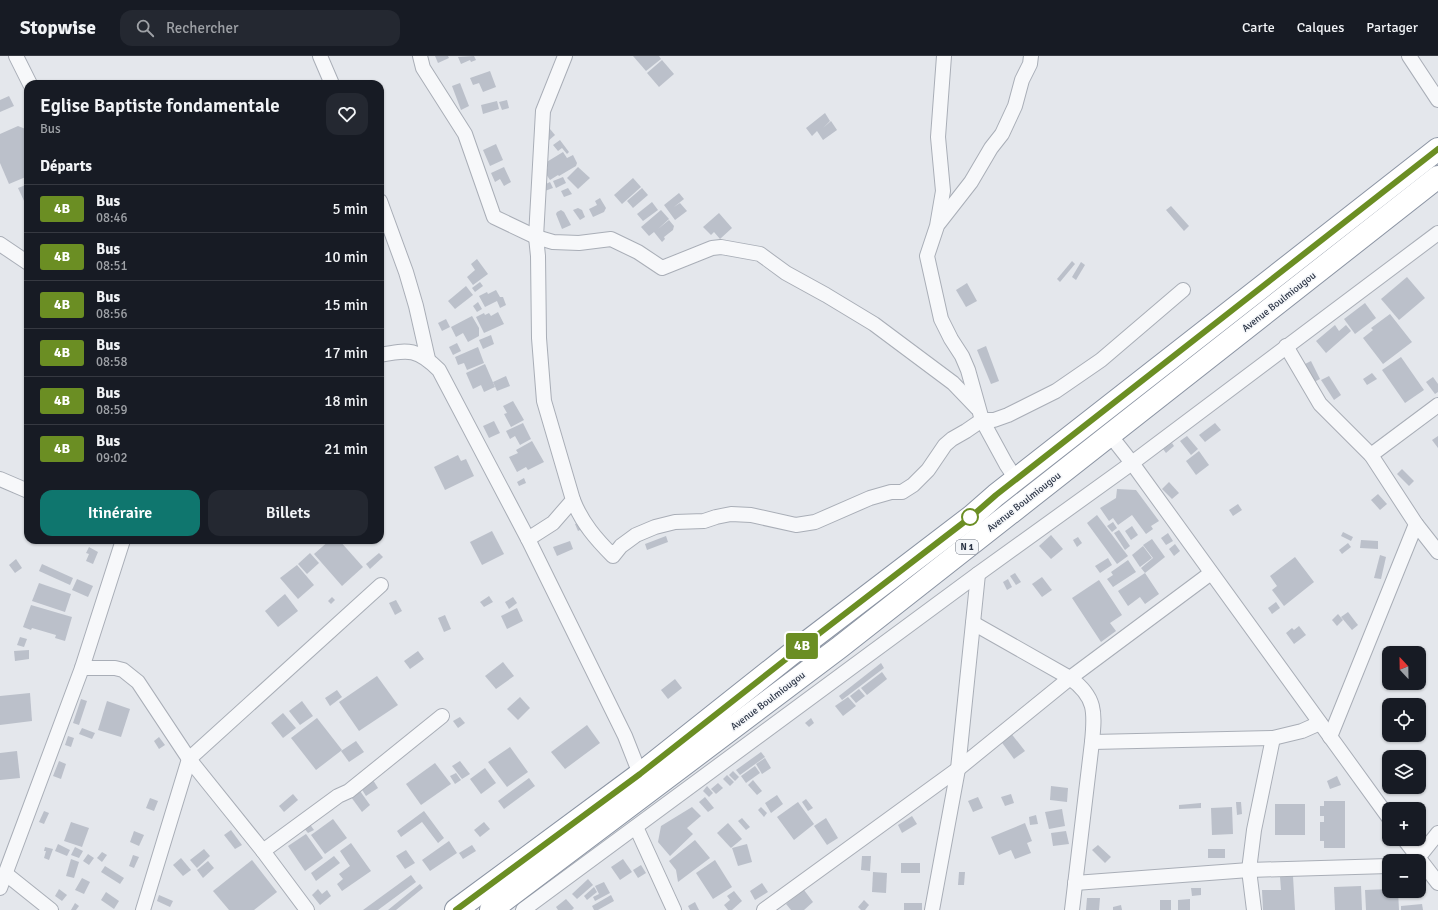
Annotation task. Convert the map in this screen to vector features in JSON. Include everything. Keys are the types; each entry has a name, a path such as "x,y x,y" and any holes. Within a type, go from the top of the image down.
{"highway":[{"name":"N 1","path":"456,910 640,774 965,521 1016,479 1438,149"},
{"name":"Avenue Boulmiougou","path":"491,910 517,905 840,647 1438,177"}],"street":[{"path":"16,56 28,80"},
{"path":"320,56 330,80"},
{"path":"420,56 423,68 465,134 494,217 536,237 553,242 579,243 611,239 638,252 662,268 712,248 721,247 760,254 786,273 826,294 888,334 916,357 953,383 979,414 1006,464 1016,479"},
{"path":"565,56 543,112 536,237 538,256 539,338 544,401 577,512 596,540 613,556 621,546 636,535 655,527 675,522 704,521 716,516 731,514 751,515 796,525 815,522 870,498 891,492 902,492 928,470 945,444 979,414"},
{"path":"944,56 938,137 943,191 937,226 927,256 939,313 950,339 962,356 968,370 979,414"},
{"path":"937,226 972,182 991,148 1002,134 1015,106 1022,80 1030,64 1031,56"},
{"path":"1409,56 1438,100"},
{"path":"384,212 406,272 416,306 428,359"},
{"path":"517,905 636,826 978,574 1132,463 1438,233"},
{"path":"0,244 24,260"},
{"path":"979,414 994,420 1008,415 1056,391 1101,360 1183,290"},
{"path":"1286,346 1320,404 1371,455 1416,524 1438,552"},
{"path":"384,354 399,351 416,353 428,359 439,370 528,539 625,736 640,774"},
{"path":"1371,455 1438,405"},
{"path":"1110,435 1132,463 1382,808"},
{"path":"0,479 24,489"},
{"path":"528,539 553,523 573,500"},
{"path":"1330,737 1416,524"},
{"path":"0,888 82,668 122,544"},
{"path":"764,910 958,769 1070,678 1211,573"},
{"path":"932,910 958,769 978,574"},
{"path":"143,910 189,759 381,585"},
{"path":"973,623 1070,678 1080,685 1093,706 1094,718 1092,742 1072,910"},
{"path":"82,668 114,668 123,670 138,682 189,759 263,851 307,910"},
{"path":"263,851 338,796 349,791 442,716"},
{"path":"1092,742 1273,738 1302,731 1320,723"},
{"path":"1254,910 1249,870 1254,830 1273,738"},
{"path":"636,826 674,910"},
{"path":"1425,854 1438,833"},
{"path":"1075,883 1249,870 1382,866"},
{"path":"1426,870 1438,883"},
{"path":"6,874 51,910"}],"building":[{"path":"435,56 448,56 449,58 438,63"},
{"path":"474,56 476,60 471,62 470,60 461,64 458,57"},
{"path":"633,56 659,56 661,59 646,71"},
{"path":"662,60 674,74 659,87 647,73"},
{"path":"490,71 496,87 483,92 479,83 473,85 470,78"},
{"path":"460,83 469,106 461,110 452,86"},
{"path":"9,96 14,106 0,112 0,100"},
{"path":"507,100 509,108 502,110 499,102"},
{"path":"497,101 499,109 483,114 481,105"},
{"path":"825,113 830,121 823,128 831,121 837,130 823,140 817,131 812,136 806,128"},
{"path":"545,123 555,135 547,142"},
{"path":"18,126 24,128 24,178 9,184 0,163 0,134"},
{"path":"560,140 569,152 567,154 562,148 558,151 553,145"},
{"path":"496,144 503,160 490,166 483,150"},
{"path":"563,152 567,158 573,155 577,163 576,166 550,180 544,171 548,168 545,163"},
{"path":"504,167 511,182 504,186 500,179 495,182 491,173"},
{"path":"578,167 590,178 578,189 567,178"},
{"path":"563,177 566,183 556,188 553,181"},
{"path":"633,178 641,187 622,204 614,195"},
{"path":"550,182 553,188 542,192 540,187"},
{"path":"24,186 24,201 18,188"},
{"path":"568,188 572,194 564,197 561,191"},
{"path":"642,188 648,195 633,208 627,201"},
{"path":"679,193 684,199 674,207 680,203 687,211 675,220 664,205"},
{"path":"600,198 606,208 604,212 593,217 589,209 597,205 595,201"},
{"path":"652,202 658,210 643,221 637,214"},
{"path":"1171,206 1189,226 1184,231 1166,210"},
{"path":"578,208 582,210 585,217 580,220 573,210"},
{"path":"561,210 564,212 571,225 562,229 556,214"},
{"path":"661,210 669,219 658,229 669,220 674,226 673,230 664,237 665,239 662,242 654,232 649,236 641,227"},
{"path":"719,213 732,228 720,239 714,232 711,235 703,227"},
{"path":"477,259 488,274 473,285 467,277 475,270 471,264"},
{"path":"1072,261 1075,264 1060,282 1057,279"},
{"path":"1081,262 1085,265 1076,280 1072,277"},
{"path":"1407,277 1425,298 1399,320 1381,299"},
{"path":"480,282 483,286 475,292 472,288"},
{"path":"967,283 977,301 966,307 956,290"},
{"path":"466,286 473,295 455,309 448,301"},
{"path":"496,290 500,297 503,297 506,305 500,308 497,301 485,307 479,296"},
{"path":"478,302 482,309 477,312 473,306"},
{"path":"1365,303 1376,318 1355,334 1344,319"},
{"path":"498,312 504,324 484,333 476,317 484,313 485,315 489,313 491,316"},
{"path":"1390,314 1412,342 1383,364 1363,338 1373,330 1371,328"},
{"path":"472,316 479,328 479,336 468,342 463,333 456,337 451,327"},
{"path":"446,319 450,327 442,331 438,323"},
{"path":"1335,325 1339,331 1346,325 1351,331 1326,353 1316,341"},
{"path":"491,335 494,344 483,349 479,340"},
{"path":"457,343 461,351 453,355 449,347"},
{"path":"986,346 999,381 991,384 977,350"},
{"path":"478,347 484,363 467,370 464,363 458,365 455,357"},
{"path":"1401,357 1424,390 1405,403 1382,370"},
{"path":"1311,361 1320,379 1312,383 1303,365"},
{"path":"485,364 495,387 484,392 481,385 473,389 466,373"},
{"path":"1372,373 1377,379 1367,385 1363,379"},
{"path":"506,376 510,386 497,391 493,382"},
{"path":"1329,376 1341,395 1334,400 1321,380"},
{"path":"1433,377 1438,384 1438,392 1435,394 1426,382"},
{"path":"513,401 524,420 511,427 504,414 507,413 503,406"},
{"path":"494,421 500,433 489,438 483,426"},
{"path":"523,423 531,439 520,445 515,436 510,439 506,431"},
{"path":"1215,423 1221,430 1205,442 1199,435"},
{"path":"1187,436 1198,449 1191,455 1180,441"},
{"path":"1438,436 1438,448 1432,440"},
{"path":"532,441 544,462 528,470 526,467 517,472 509,457 518,453 516,450"},
{"path":"1172,443 1174,446 1166,453 1163,449"},
{"path":"1199,451 1209,465 1196,475 1186,461"},
{"path":"458,455 461,461 466,459 474,476 445,490 434,467"},
{"path":"1402,469 1414,481 1409,486 1397,474"},
{"path":"524,478 526,483 519,486 517,482"},
{"path":"1169,482 1179,493 1172,499 1162,489"},
{"path":"1117,489 1136,490 1159,521 1151,526 1153,529 1146,534 1132,515 1118,525 1113,518 1109,521 1100,508 1116,498"},
{"path":"1378,494 1387,504 1380,510 1371,500"},
{"path":"1238,504 1242,510 1233,516 1229,510"},
{"path":"1097,515 1128,556 1117,564 1087,523"},
{"path":"580,522 584,528 578,531 575,524"},
{"path":"1113,522 1117,528 1112,532 1107,526"},
{"path":"1132,526 1138,535 1131,540 1125,531"},
{"path":"1119,530 1130,546 1125,550 1114,533"},
{"path":"492,531 504,554 482,565 470,542"},
{"path":"1343,532 1353,537 1351,541 1341,536"},
{"path":"1168,533 1173,541 1166,545 1161,538"},
{"path":"1051,535 1063,549 1051,559 1039,546"},
{"path":"666,536 668,542 647,550 645,544"},
{"path":"1078,537 1082,543 1077,547 1073,540"},
{"path":"1152,539 1165,557 1145,573 1141,568 1153,558 1143,545"},
{"path":"1361,540 1378,541 1378,549 1360,548"},
{"path":"570,541 573,549 557,556 553,547"},
{"path":"1348,543 1351,547 1342,554 1339,550"},
{"path":"325,544 343,544 363,567 342,586 314,554"},
{"path":"1175,544 1180,551 1174,556 1169,549"},
{"path":"1143,546 1152,558 1140,567 1132,555"},
{"path":"89,547 98,552 93,564 86,561 89,554 86,553"},
{"path":"310,553 319,563 307,574 298,564"},
{"path":"379,553 383,557 370,569 366,564"},
{"path":"1380,555 1386,557 1381,579 1374,578"},
{"path":"1295,557 1314,582 1284,606 1272,590 1277,586 1270,576"},
{"path":"1108,558 1112,565 1100,573 1095,566"},
{"path":"16,559 22,568 15,573 9,565"},
{"path":"1128,560 1136,572 1113,587 1107,579 1113,575 1111,572"},
{"path":"42,564 73,578 70,585 39,571"},
{"path":"297,565 314,585 298,599 280,578"},
{"path":"1015,573 1021,582 1016,585 1010,576"},
{"path":"1145,573 1159,594 1145,604 1140,597 1128,606 1118,591"},
{"path":"1042,577 1052,590 1042,597 1032,584"},
{"path":"77,579 93,586 88,597 72,590"},
{"path":"1008,579 1012,587 1007,590 1003,582"},
{"path":"1099,580 1122,615 1110,623 1116,631 1101,642 1072,598"},
{"path":"39,583 71,594 65,612 32,601"},
{"path":"285,594 298,611 278,627 265,611"},
{"path":"489,596 493,602 484,607 480,602"},
{"path":"332,597 335,600 331,604 328,601"},
{"path":"513,597 517,603 509,609 505,602"},
{"path":"396,600 402,611 395,615 389,603"},
{"path":"1276,602 1280,608 1272,614 1268,608"},
{"path":"31,605 72,617 65,641 55,638 56,635 23,627"},
{"path":"517,608 523,621 507,629 501,616"},
{"path":"1348,612 1358,625 1352,630 1341,617"},
{"path":"1338,614 1343,620 1337,626 1332,620"},
{"path":"445,615 451,629 444,632 438,618"},
{"path":"1299,626 1306,635 1294,644 1286,633 1292,628 1294,630"},
{"path":"20,637 27,639 24,647 17,645"},
{"path":"29,650 29,659 15,661 14,651"},
{"path":"418,651 424,659 410,669 404,661"},
{"path":"503,662 514,676 496,689 485,676"},
{"path":"881,663 884,668 842,700 839,696"},
{"path":"882,672 887,679 867,695 861,688"},
{"path":"377,676 398,705 359,731 339,702"},
{"path":"675,679 682,688 668,699 661,690"},
{"path":"859,689 865,696 856,703 850,696"},
{"path":"337,690 342,697 330,706 325,698"},
{"path":"30,693 32,721 0,725 0,696"},
{"path":"520,697 530,708 518,720 507,709"},
{"path":"848,697 856,706 843,716 835,706"},
{"path":"81,699 87,701 79,725 73,723"},
{"path":"107,701 130,709 121,737 98,730"},
{"path":"302,701 313,716 300,725 289,711"},
{"path":"283,713 296,728 283,738 271,723"},
{"path":"460,717 465,723 458,728 453,721"},
{"path":"317,718 342,750 316,770 291,738"},
{"path":"811,718 814,723 809,727 805,723"},
{"path":"587,725 600,743 565,769 551,752"},
{"path":"82,728 95,733 92,739 79,734"},
{"path":"1010,732 1025,751 1014,759 1000,740"},
{"path":"68,736 74,738 71,747 65,745"},
{"path":"159,737 165,745 159,749 154,741"},
{"path":"356,741 364,752 349,762 341,751"},
{"path":"510,747 528,772 507,787 488,762"},
{"path":"17,751 20,778 0,780 0,753"},
{"path":"761,752 765,757 740,775 736,770"},
{"path":"765,758 771,768 762,774 756,764"},
{"path":"59,761 66,764 61,779 53,776"},
{"path":"460,761 470,774 462,779 452,766"},
{"path":"435,763 451,784 421,805 406,784"},
{"path":"755,766 760,773 746,783 741,776"},
{"path":"485,768 496,783 481,794 470,779"},
{"path":"733,771 739,777 735,781 729,775"},
{"path":"456,773 461,780 455,784 450,776"},
{"path":"727,775 734,782 730,786 723,779"},
{"path":"1337,776 1341,785 1330,789 1327,781"},
{"path":"529,778 535,786 504,809 498,801"},
{"path":"373,780 378,788 366,796 361,788"},
{"path":"753,780 762,791 757,795 748,785"},
{"path":"718,783 723,788 716,794 711,789"},
{"path":"707,786 713,793 709,797 703,791"},
{"path":"1051,786 1068,788 1067,802 1050,800"},
{"path":"360,791 370,805 362,812 351,797"},
{"path":"293,794 298,800 284,812 279,806"},
{"path":"1011,794 1014,803 1005,806 1001,797"},
{"path":"777,795 783,804 771,813 765,803"},
{"path":"705,797 714,808 708,812 699,802"},
{"path":"978,797 983,808 973,812 968,801"},
{"path":"150,798 158,801 154,811 146,808"},
{"path":"806,799 813,808 808,811 802,802"},
{"path":"1324,801 1345,801 1345,848 1324,848 1324,841 1320,841 1320,822 1324,822 1324,816 1320,816 1320,806 1324,806"},
{"path":"798,802 814,824 794,840 777,817"},
{"path":"1236,802 1241,802 1242,814 1237,815"},
{"path":"1201,803 1201,808 1179,809 1179,805"},
{"path":"1275,804 1305,804 1305,835 1275,835"},
{"path":"692,807 701,816 687,828 693,834 670,856 658,842 661,826"},
{"path":"761,807 767,813 764,817 758,810"},
{"path":"1232,807 1233,834 1212,835 1211,808"},
{"path":"1062,809 1065,826 1049,829 1045,812"},
{"path":"44,811 49,813 44,824 39,822"},
{"path":"424,811 444,838 438,843 422,822 401,837 397,831"},
{"path":"1036,815 1038,824 1030,825 1029,817"},
{"path":"912,816 917,824 902,833 898,825"},
{"path":"742,818 750,827 746,830 738,821"},
{"path":"826,818 838,838 827,845 814,826"},
{"path":"333,819 347,838 325,854 311,835"},
{"path":"71,822 89,828 82,847 64,841"},
{"path":"484,822 490,829 480,837 474,830"},
{"path":"309,823 314,830 308,833 303,827"},
{"path":"728,823 742,839 731,848 717,833"},
{"path":"1025,823 1032,841 1027,843 1031,853 1015,859 1011,850 999,855 991,837"},
{"path":"231,830 242,845 235,849 224,835"},
{"path":"134,831 144,835 139,846 130,842"},
{"path":"1066,831 1069,844 1053,846 1051,833"},
{"path":"306,834 323,858 305,871 288,846"},
{"path":"695,840 710,858 678,882 676,870 669,861"},
{"path":"449,841 457,853 430,871 422,860"},
{"path":"351,843 371,871 342,891 337,884 343,879 339,874 350,866 340,851"},
{"path":"58,844 70,850 67,856 55,851"},
{"path":"747,844 752,862 738,866 732,848"},
{"path":"472,845 476,851 463,859 459,853"},
{"path":"1098,845 1111,857 1105,863 1092,850"},
{"path":"45,847 53,849 49,860 44,858 46,851 44,851"},
{"path":"75,847 83,851 79,858 71,855"},
{"path":"204,849 210,856 197,868 190,860"},
{"path":"1208,849 1225,849 1225,858 1208,858"},
{"path":"406,850 415,863 405,869 396,856"},
{"path":"102,852 107,855 102,862 97,858"},
{"path":"88,854 94,858 89,865 83,861"},
{"path":"133,855 139,857 134,868 129,866"},
{"path":"334,856 340,863 316,881 311,873"},
{"path":"862,856 871,856 870,871 861,870"},
{"path":"181,858 191,870 183,876 173,865"},
{"path":"71,859 79,862 74,878 66,876"},
{"path":"623,859 632,872 620,880 611,867"},
{"path":"252,860 277,892 254,910 229,910 213,891"},
{"path":"715,860 732,887 713,899 696,873"},
{"path":"208,861 214,868 203,878 197,870"},
{"path":"901,863 920,863 920,873 901,873"},
{"path":"641,865 646,873 638,878 633,870"},
{"path":"105,866 124,878 120,884 101,872"},
{"path":"873,872 887,873 886,893 872,892"},
{"path":"959,872 965,872 964,885 958,885"},
{"path":"411,875 416,882 378,910 363,910"},
{"path":"1293,876 1295,910 1263,910 1262,890 1281,890 1280,877"},
{"path":"82,878 90,882 84,894 75,890"},
{"path":"588,879 593,885 577,899 572,894"},
{"path":"604,882 610,893 595,901 593,897 599,894 595,886"},
{"path":"762,883 768,892 755,900 750,891"},
{"path":"420,884 423,888 396,910 388,910"},
{"path":"1361,886 1362,910 1335,910 1334,887"},
{"path":"594,887 597,892 587,900 584,896"},
{"path":"1191,888 1201,888 1201,895 1192,896"},
{"path":"59,889 67,895 62,901 55,896"},
{"path":"318,889 322,894 327,890 331,896 320,905 312,895"},
{"path":"1382,889 1382,898 1398,898 1399,910 1366,910 1365,890"},
{"path":"804,890 813,902 804,910 791,910 786,904"},
{"path":"734,891 742,901 732,910 728,910 724,905 730,900 727,896"},
{"path":"106,892 119,901 114,909 101,900"},
{"path":"159,895 173,901 170,907 157,901"},
{"path":"611,895 614,901 598,910 594,910 592,906"},
{"path":"1087,898 1100,898 1099,910 1086,910"},
{"path":"566,899 574,908 572,910 558,910 556,907"},
{"path":"1190,899 1190,910 1178,910 1178,900"},
{"path":"864,900 869,905 865,910 861,910 858,907"},
{"path":"1160,900 1171,900 1171,910 1160,910"},
{"path":"695,902 699,910 690,910 688,906"},
{"path":"75,903 79,906 76,910 71,910"},
{"path":"904,903 922,903 922,910 904,910"},
{"path":"1422,904 1423,910 1401,910 1401,906"},
{"path":"1121,905 1122,910 1113,910 1113,907"}],"bus line":[{"name":"4B","path":"456,910 640,774 972,516 996,495 1438,149"}]}
